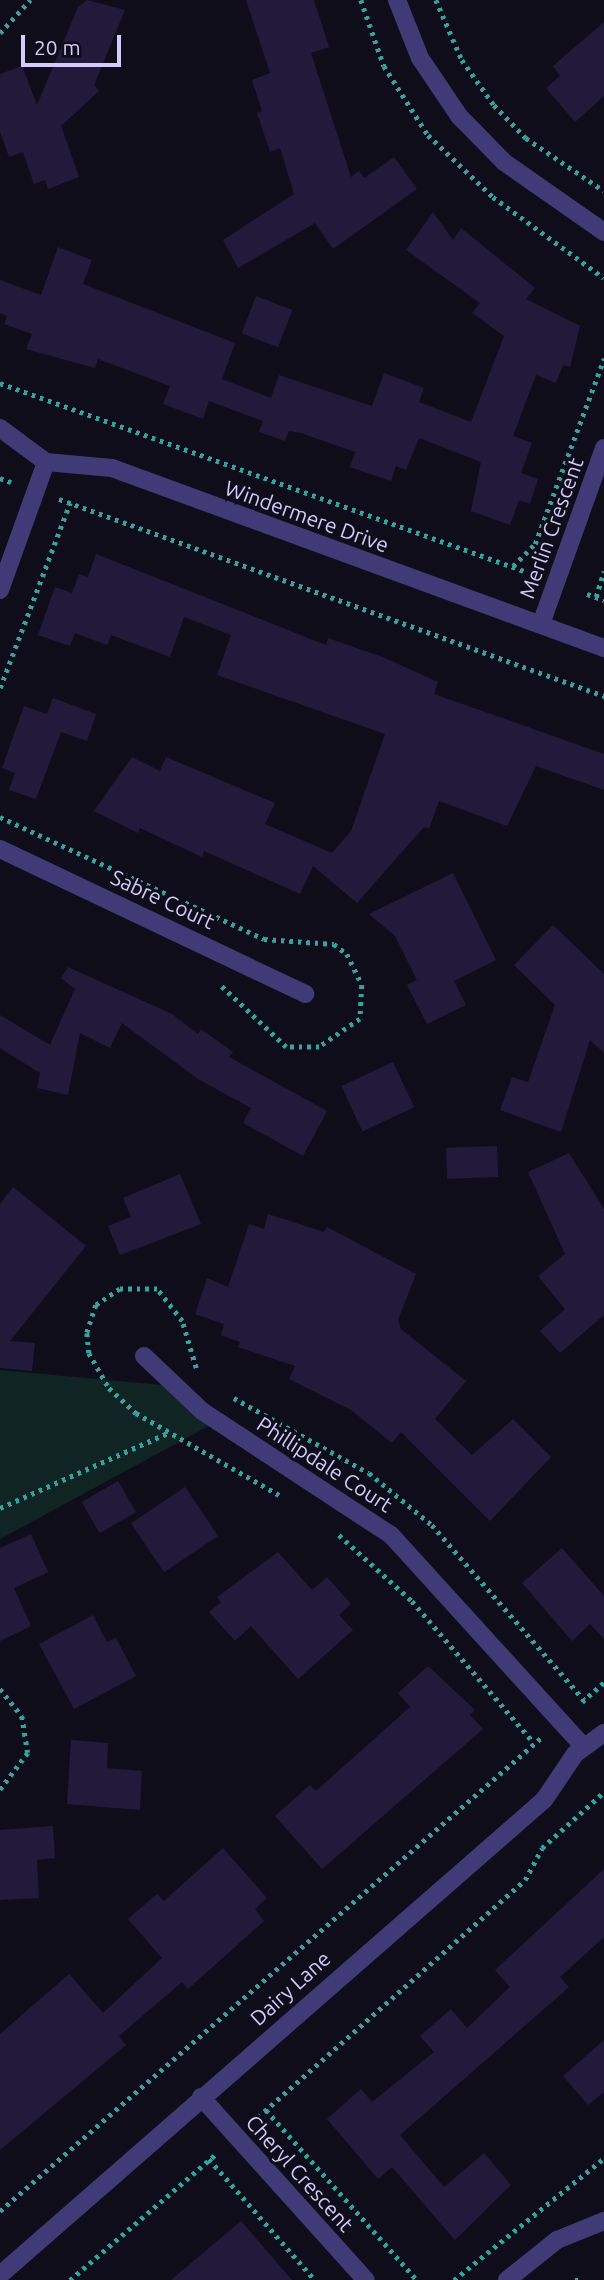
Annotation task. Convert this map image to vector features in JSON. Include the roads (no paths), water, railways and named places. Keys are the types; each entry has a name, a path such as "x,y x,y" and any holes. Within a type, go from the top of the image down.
{"street":[{"path":"397,0 420,58 458,116 504,162 604,232"},
{"path":"0,428 46,462 0,590"},
{"name":"Merlin Crescent","path":"541,624 604,448"},
{"name":"Windermere Drive","path":"46,462 112,468 604,648"},
{"name":"Sabre Court","path":"0,849 305,994"},
{"name":"Phillipdale Court","path":"144,1356 202,1411 391,1535 583,1746"},
{"name":"Dairy Lane","path":"0,2275 544,1800 583,1746 604,1733"},
{"name":"Cheryl Crescent","path":"201,2097 366,2280"},
{"path":"507,2280 557,2241 604,2221"}]}
